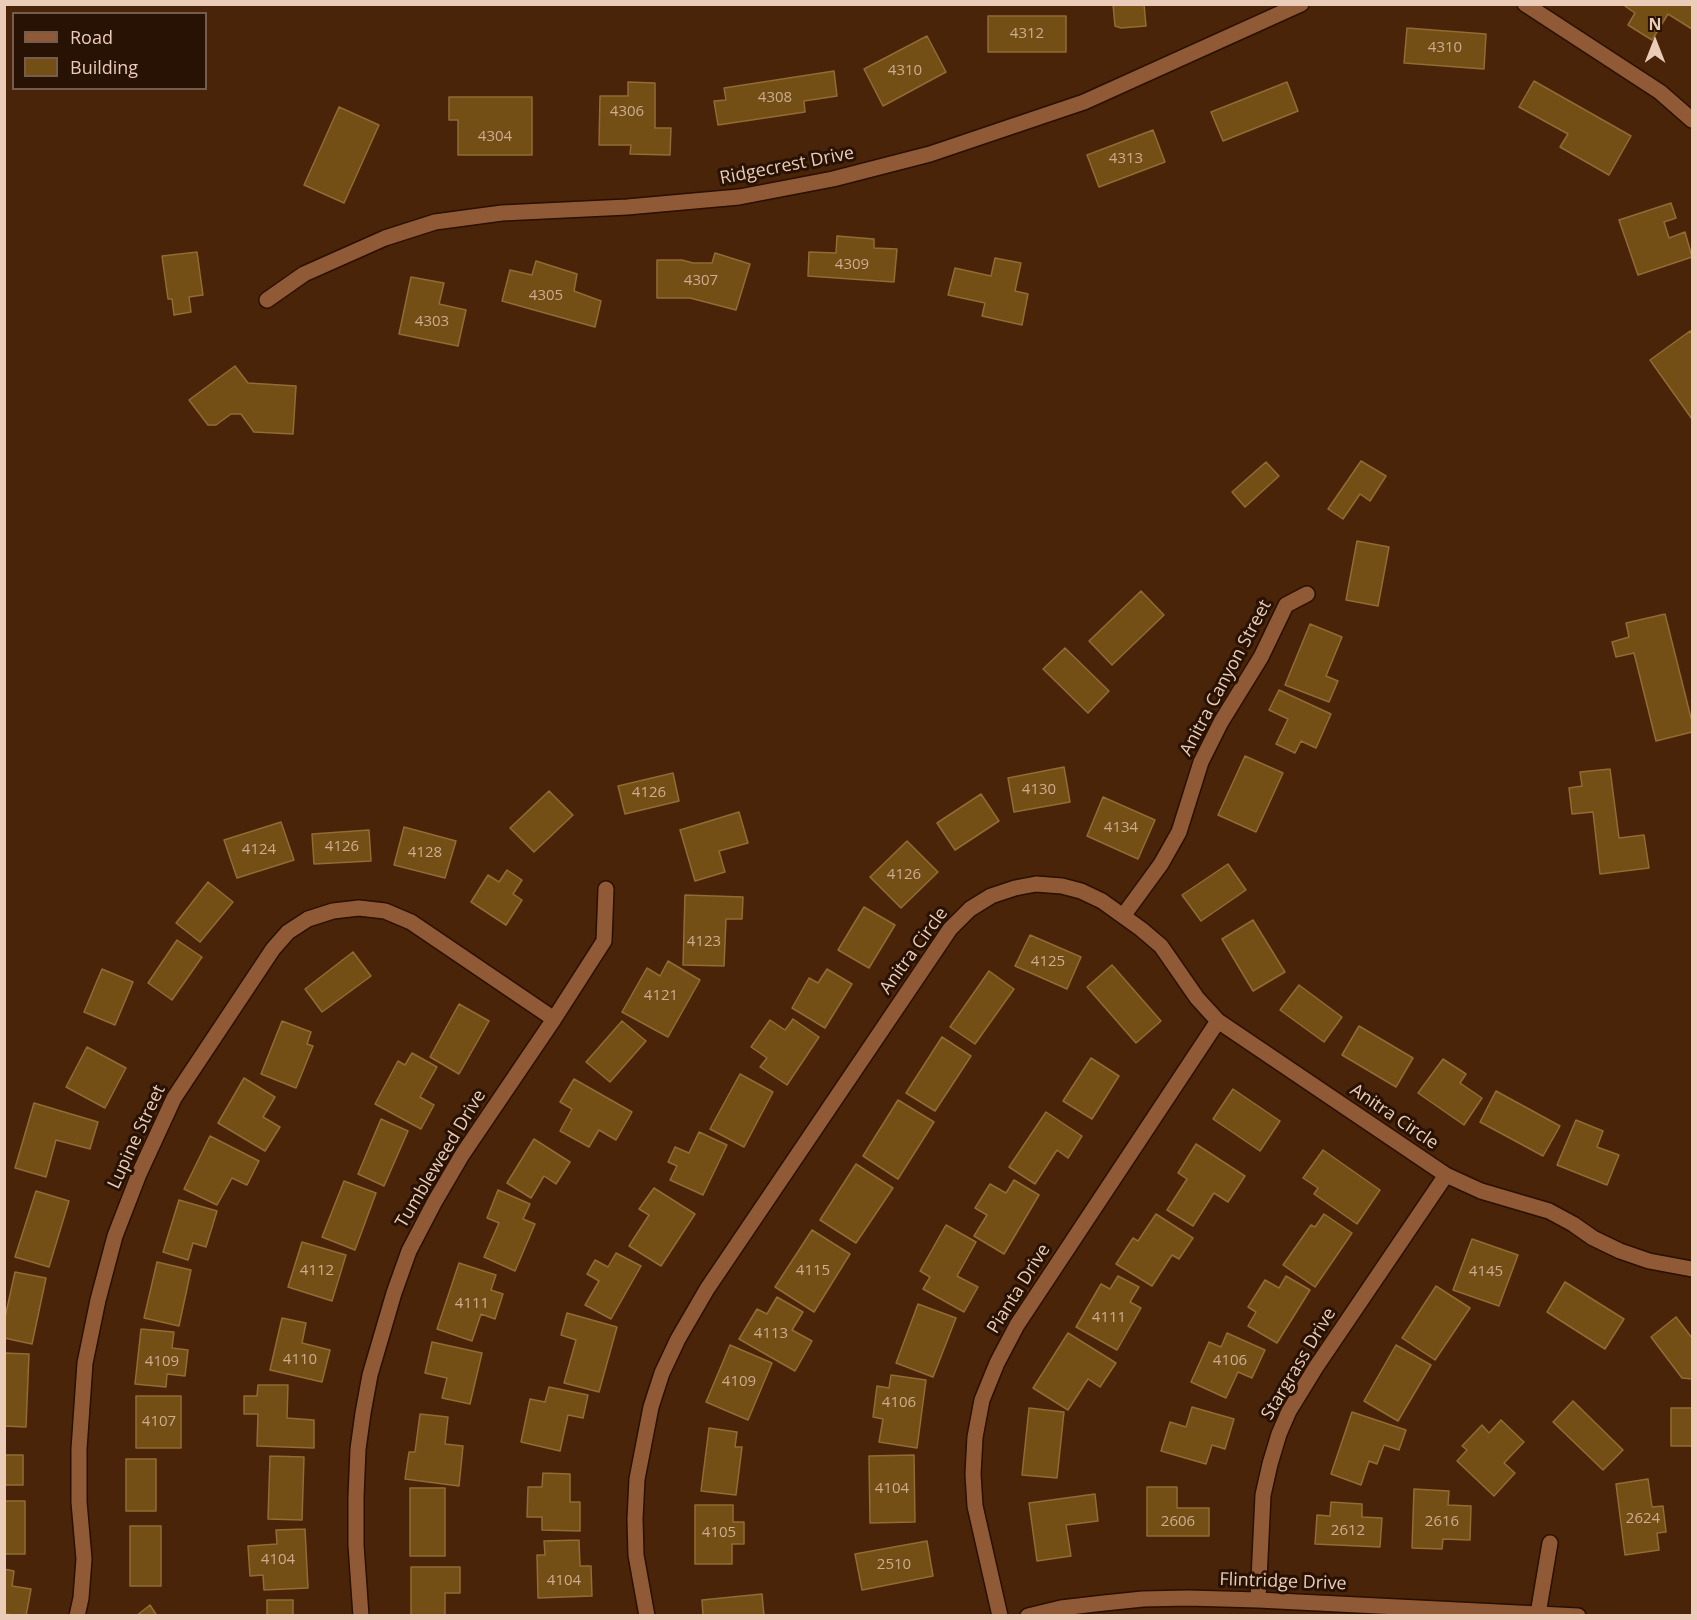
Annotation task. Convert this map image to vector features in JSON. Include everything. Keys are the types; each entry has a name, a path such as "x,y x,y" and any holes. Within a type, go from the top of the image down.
{"street":[{"name":"Ridgecrest Drive","path":"267,300 304,274 385,238 435,222 502,213 627,207 739,197 833,179 930,154 1084,102 1301,4"},
{"path":"1525,4 1660,92 1692,120"},
{"name":"Anitra Canyon Street","path":"1123,916 1161,864 1179,832 1201,762 1221,722 1260,657 1286,605 1307,594"},
{"name":"Anitra Circle","path":"647,1616 636,1555 637,1479 651,1407 662,1373 678,1339 707,1289 950,929 970,909 991,896 1015,888 1036,884 1062,886 1081,891 1102,901 1142,929 1161,946 1197,998 1218,1021 1446,1175 1481,1191 1549,1211 1593,1238 1620,1251 1649,1261 1692,1269"},
{"name":"Tumbleweed Drive","path":"362,1616 356,1536 358,1449 370,1375 394,1293 409,1251 462,1155 604,941 606,889"},
{"name":"Lupine Street","path":"77,1616 84,1559 79,1502 79,1449 85,1363 98,1300 115,1236 139,1174 174,1098 273,949 288,932 308,919 333,911 359,908 385,911 411,922 554,1019"},
{"name":"Pianta Drive","path":"1000,1616 975,1506 973,1474 975,1437 982,1400 997,1363 1017,1325 1218,1021"},
{"name":"Stargrass Drive","path":"1258,1600 1263,1495 1279,1434 1289,1411 1316,1367 1446,1175"},
{"path":"1538,1614 1550,1543"},
{"name":"Flintridge Drive","path":"1028,1616 1093,1604 1143,1599 1188,1598 1578,1616"}],"building":[{"path":"1113,4 1144,4 1146,26 1121,28 1115,26"},
{"path":"1622,4 1692,4 1692,29 1668,14 1652,40 1628,25 1635,13"},
{"path":"988,16 1066,16 1066,52 988,52"},
{"path":"1407,28 1486,34 1484,69 1404,63"},
{"path":"927,36 946,72 883,106 864,69"},
{"path":"834,71 837,96 804,101 805,112 718,125 714,101 726,100 724,88"},
{"path":"1534,81 1631,136 1609,175 1560,147 1568,134 1519,107"},
{"path":"628,82 655,83 655,128 671,128 670,155 630,154 631,145 599,145 600,96 628,96"},
{"path":"1287,82 1298,111 1223,141 1211,112"},
{"path":"449,97 532,97 532,155 458,155 458,120 449,120"},
{"path":"339,107 379,125 344,203 304,185"},
{"path":"1153,130 1165,162 1099,187 1087,155"},
{"path":"1671,203 1676,218 1664,222 1669,238 1685,232 1692,257 1638,275 1619,220"},
{"path":"837,236 874,239 874,248 897,249 894,282 808,276 809,252 836,253"},
{"path":"197,252 203,295 189,297 191,312 174,315 172,299 168,299 162,256"},
{"path":"715,253 750,264 736,310 690,298 657,298 657,260 712,263"},
{"path":"995,258 1021,263 1015,291 1028,294 1022,325 982,316 985,303 948,295 955,268 991,276"},
{"path":"536,261 577,274 574,291 601,301 595,327 502,301 510,270 532,275"},
{"path":"411,277 444,283 439,304 466,310 458,346 399,334"},
{"path":"1690,331 1692,334 1692,419 1650,360"},
{"path":"235,366 248,383 296,386 293,434 254,432 241,414 231,414 216,425 208,425 189,400"},
{"path":"1361,461 1386,476 1370,501 1360,494 1343,519 1328,509"},
{"path":"1266,462 1279,476 1245,507 1232,492"},
{"path":"1357,541 1389,547 1378,606 1346,600"},
{"path":"1141,591 1164,615 1112,665 1089,641"},
{"path":"1665,614 1692,722 1692,732 1656,741 1634,653 1616,657 1612,642 1629,637 1626,623"},
{"path":"1310,624 1342,637 1326,676 1338,681 1329,702 1285,685"},
{"path":"1065,648 1109,691 1088,713 1043,669"},
{"path":"1279,690 1331,714 1316,748 1301,741 1295,753 1276,744 1288,719 1269,710"},
{"path":"1245,756 1283,773 1256,832 1218,815"},
{"path":"1064,767 1070,802 1014,812 1008,778"},
{"path":"1610,769 1619,838 1644,835 1649,868 1600,874 1593,812 1572,814 1569,788 1582,786 1580,772"},
{"path":"673,773 679,801 625,814 618,786"},
{"path":"549,791 573,815 534,852 510,828"},
{"path":"981,794 999,821 955,850 937,823"},
{"path":"1103,797 1155,820 1138,859 1087,836"},
{"path":"739,812 748,843 719,851 725,872 695,881 680,830"},
{"path":"281,822 294,860 237,878 224,840"},
{"path":"404,827 456,841 445,878 394,865"},
{"path":"369,830 371,861 314,864 312,834"},
{"path":"907,841 938,872 901,908 870,877"},
{"path":"1228,864 1246,890 1201,921 1182,895"},
{"path":"507,870 522,880 513,894 522,900 506,925 471,902 488,875 499,882"},
{"path":"208,882 233,902 200,942 176,923"},
{"path":"685,895 743,897 742,919 726,919 724,966 683,965"},
{"path":"864,907 895,925 869,968 838,950"},
{"path":"1253,920 1285,972 1253,991 1222,939"},
{"path":"1030,935 1081,957 1067,989 1015,966"},
{"path":"177,940 202,957 172,1000 148,983"},
{"path":"353,952 371,976 322,1012 305,989"},
{"path":"668,961 700,980 668,1037 622,1012 647,968 660,976"},
{"path":"1112,965 1161,1021 1136,1043 1087,987"},
{"path":"102,969 133,982 115,1025 84,1012"},
{"path":"827,969 852,984 825,1028 792,1008 809,978 818,983"},
{"path":"989,971 1014,989 975,1044 950,1027"},
{"path":"1299,985 1342,1017 1324,1042 1280,1010"},
{"path":"459,1004 489,1021 459,1074 430,1057"},
{"path":"793,1019 819,1037 787,1085 760,1067 767,1058 751,1047 770,1020 785,1030"},
{"path":"282,1021 311,1032 307,1044 313,1046 296,1088 261,1074"},
{"path":"622,1021 646,1041 610,1082 586,1062"},
{"path":"1359,1026 1413,1058 1396,1087 1342,1055"},
{"path":"942,1037 971,1056 935,1111 906,1093"},
{"path":"87,1047 126,1068 105,1108 66,1087"},
{"path":"412,1053 437,1067 420,1097 434,1105 421,1129 375,1104 398,1061 405,1065"},
{"path":"1091,1058 1119,1076 1092,1119 1063,1101"},
{"path":"1443,1059 1466,1074 1460,1083 1482,1098 1464,1125 1418,1093"},
{"path":"740,1074 773,1092 744,1147 710,1129"},
{"path":"244,1078 275,1097 263,1117 280,1127 265,1151 218,1123"},
{"path":"574,1079 632,1112 616,1140 599,1130 589,1147 560,1131 572,1109 560,1102"},
{"path":"1233,1089 1280,1121 1260,1151 1213,1119"},
{"path":"1496,1091 1560,1126 1543,1156 1480,1122"},
{"path":"898,1100 934,1122 898,1179 863,1156"},
{"path":"34,1103 98,1122 90,1149 56,1140 46,1177 15,1168"},
{"path":"1046,1112 1082,1136 1068,1158 1057,1150 1035,1184 1009,1167"},
{"path":"381,1119 408,1131 384,1186 358,1174"},
{"path":"1576,1120 1603,1131 1597,1147 1619,1155 1607,1185 1557,1165"},
{"path":"699,1132 727,1145 703,1195 670,1180 677,1166 668,1162 675,1147 689,1153"},
{"path":"210,1136 259,1161 247,1185 232,1178 217,1205 184,1189"},
{"path":"534,1139 570,1162 556,1184 544,1176 531,1198 507,1183"},
{"path":"1196,1144 1245,1176 1228,1202 1214,1193 1193,1226 1167,1210 1187,1179 1178,1173"},
{"path":"1323,1150 1380,1190 1357,1224 1314,1194 1318,1188 1303,1178"},
{"path":"856,1164 893,1188 856,1243 820,1220"},
{"path":"1014,1180 1039,1195 1004,1254 974,1236 987,1215 975,1208 990,1184 1006,1193"},
{"path":"344,1181 376,1193 355,1250 322,1237"},
{"path":"654,1188 695,1214 661,1266 629,1246 649,1215 639,1209"},
{"path":"498,1190 530,1204 523,1219 535,1224 515,1271 484,1257 499,1223 487,1218"},
{"path":"36,1191 69,1201 49,1267 15,1257"},
{"path":"179,1200 217,1211 206,1247 193,1243 188,1260 163,1252"},
{"path":"1156,1214 1193,1238 1179,1259 1172,1255 1152,1286 1116,1264 1133,1238 1138,1241"},
{"path":"1324,1214 1352,1233 1315,1287 1283,1265 1311,1225 1315,1227"},
{"path":"946,1225 976,1242 957,1276 978,1287 964,1312 923,1289 930,1277 920,1271"},
{"path":"812,1230 850,1254 814,1312 775,1287"},
{"path":"1472,1239 1518,1255 1499,1306 1453,1290"},
{"path":"302,1242 346,1255 332,1301 288,1287"},
{"path":"616,1253 641,1266 611,1319 585,1305 599,1281 587,1274 595,1260 608,1267"},
{"path":"157,1262 191,1270 179,1326 144,1318"},
{"path":"459,1263 496,1275 491,1290 503,1294 495,1319 481,1314 472,1341 437,1329"},
{"path":"15,1272 46,1278 32,1344 4,1338 4,1322"},
{"path":"1118,1276 1139,1287 1130,1302 1141,1308 1117,1350 1076,1327 1101,1284 1110,1289"},
{"path":"1286,1276 1310,1290 1277,1343 1248,1326 1256,1312 1248,1307 1265,1280 1279,1288"},
{"path":"1565,1282 1624,1319 1605,1349 1547,1312"},
{"path":"1436,1286 1470,1308 1435,1360 1402,1338"},
{"path":"777,1297 803,1312 792,1330 812,1341 795,1371 739,1339 757,1309 767,1314"},
{"path":"918,1304 956,1318 933,1377 896,1363"},
{"path":"567,1313 617,1327 599,1392 564,1383 576,1340 561,1335"},
{"path":"1676,1317 1692,1338 1692,1379 1682,1378 1651,1337"},
{"path":"282,1318 306,1323 302,1343 330,1350 322,1382 270,1370"},
{"path":"141,1329 174,1332 172,1348 188,1350 185,1376 167,1374 166,1387 135,1384"},
{"path":"1068,1333 1116,1363 1100,1387 1088,1379 1068,1410 1033,1388"},
{"path":"1227,1333 1265,1350 1252,1378 1238,1372 1226,1398 1191,1382 1209,1342 1221,1347"},
{"path":"432,1342 482,1353 470,1404 442,1398 447,1378 425,1373"},
{"path":"730,1345 772,1363 748,1420 706,1402"},
{"path":"1396,1345 1431,1365 1398,1421 1364,1401"},
{"path":"4,1353 29,1354 26,1427 4,1426"},
{"path":"891,1375 926,1380 917,1448 879,1442 883,1419 873,1417 877,1386 889,1388"},
{"path":"258,1385 288,1385 287,1418 314,1420 314,1448 257,1446 258,1414 244,1414 244,1396 257,1396"},
{"path":"549,1387 588,1395 583,1418 568,1415 560,1451 521,1442 530,1399 545,1402"},
{"path":"136,1396 181,1396 181,1448 136,1448"},
{"path":"1573,1401 1623,1450 1603,1470 1553,1422"},
{"path":"1192,1407 1234,1419 1225,1449 1212,1445 1206,1464 1161,1451 1170,1422 1186,1427"},
{"path":"1029,1408 1064,1412 1057,1478 1022,1475"},
{"path":"1671,1408 1692,1408 1692,1446 1671,1446"},
{"path":"1352,1412 1406,1430 1399,1450 1384,1445 1377,1464 1369,1461 1361,1485 1331,1474"},
{"path":"420,1414 448,1417 445,1444 463,1446 459,1486 405,1479 409,1452 415,1452"},
{"path":"1501,1420 1524,1442 1504,1463 1515,1473 1494,1496 1457,1461 1467,1450 1462,1446 1482,1425 1489,1433"},
{"path":"709,1428 737,1432 735,1447 742,1447 736,1495 701,1491"},
{"path":"4,1455 23,1455 23,1485 4,1485"},
{"path":"914,1455 915,1522 870,1523 869,1456"},
{"path":"270,1456 304,1457 302,1520 268,1519"},
{"path":"126,1459 156,1459 156,1511 126,1511"},
{"path":"543,1473 570,1474 570,1502 580,1502 580,1531 542,1530 542,1517 527,1517 528,1487 542,1487"},
{"path":"1648,1479 1652,1507 1663,1506 1666,1532 1657,1533 1659,1550 1625,1555 1616,1484"},
{"path":"1147,1487 1177,1487 1177,1508 1209,1508 1209,1536 1147,1536"},
{"path":"410,1488 445,1488 445,1556 410,1556"},
{"path":"1414,1489 1449,1491 1448,1505 1471,1506 1470,1540 1443,1539 1442,1549 1412,1548"},
{"path":"1095,1494 1098,1521 1066,1525 1071,1556 1037,1561 1029,1503"},
{"path":"4,1501 25,1501 25,1554 4,1554"},
{"path":"1331,1502 1362,1504 1362,1517 1382,1518 1380,1547 1315,1544 1317,1515 1330,1516"},
{"path":"695,1505 733,1505 733,1522 744,1522 744,1544 732,1544 732,1564 695,1564"},
{"path":"130,1526 161,1526 161,1586 130,1586"},
{"path":"305,1529 308,1588 264,1590 263,1575 250,1576 248,1546 277,1544 276,1530"},
{"path":"579,1540 580,1566 591,1566 592,1596 538,1598 537,1555 545,1555 544,1541"},
{"path":"927,1541 933,1576 862,1590 855,1554"},
{"path":"411,1567 460,1567 460,1593 445,1593 445,1616 411,1616"},
{"path":"4,1569 14,1571 12,1586 31,1589 26,1616 4,1614"},
{"path":"762,1594 764,1616 703,1616 702,1600"},
{"path":"267,1600 293,1600 293,1616 267,1616"},
{"path":"150,1605 157,1616 136,1616"}]}
